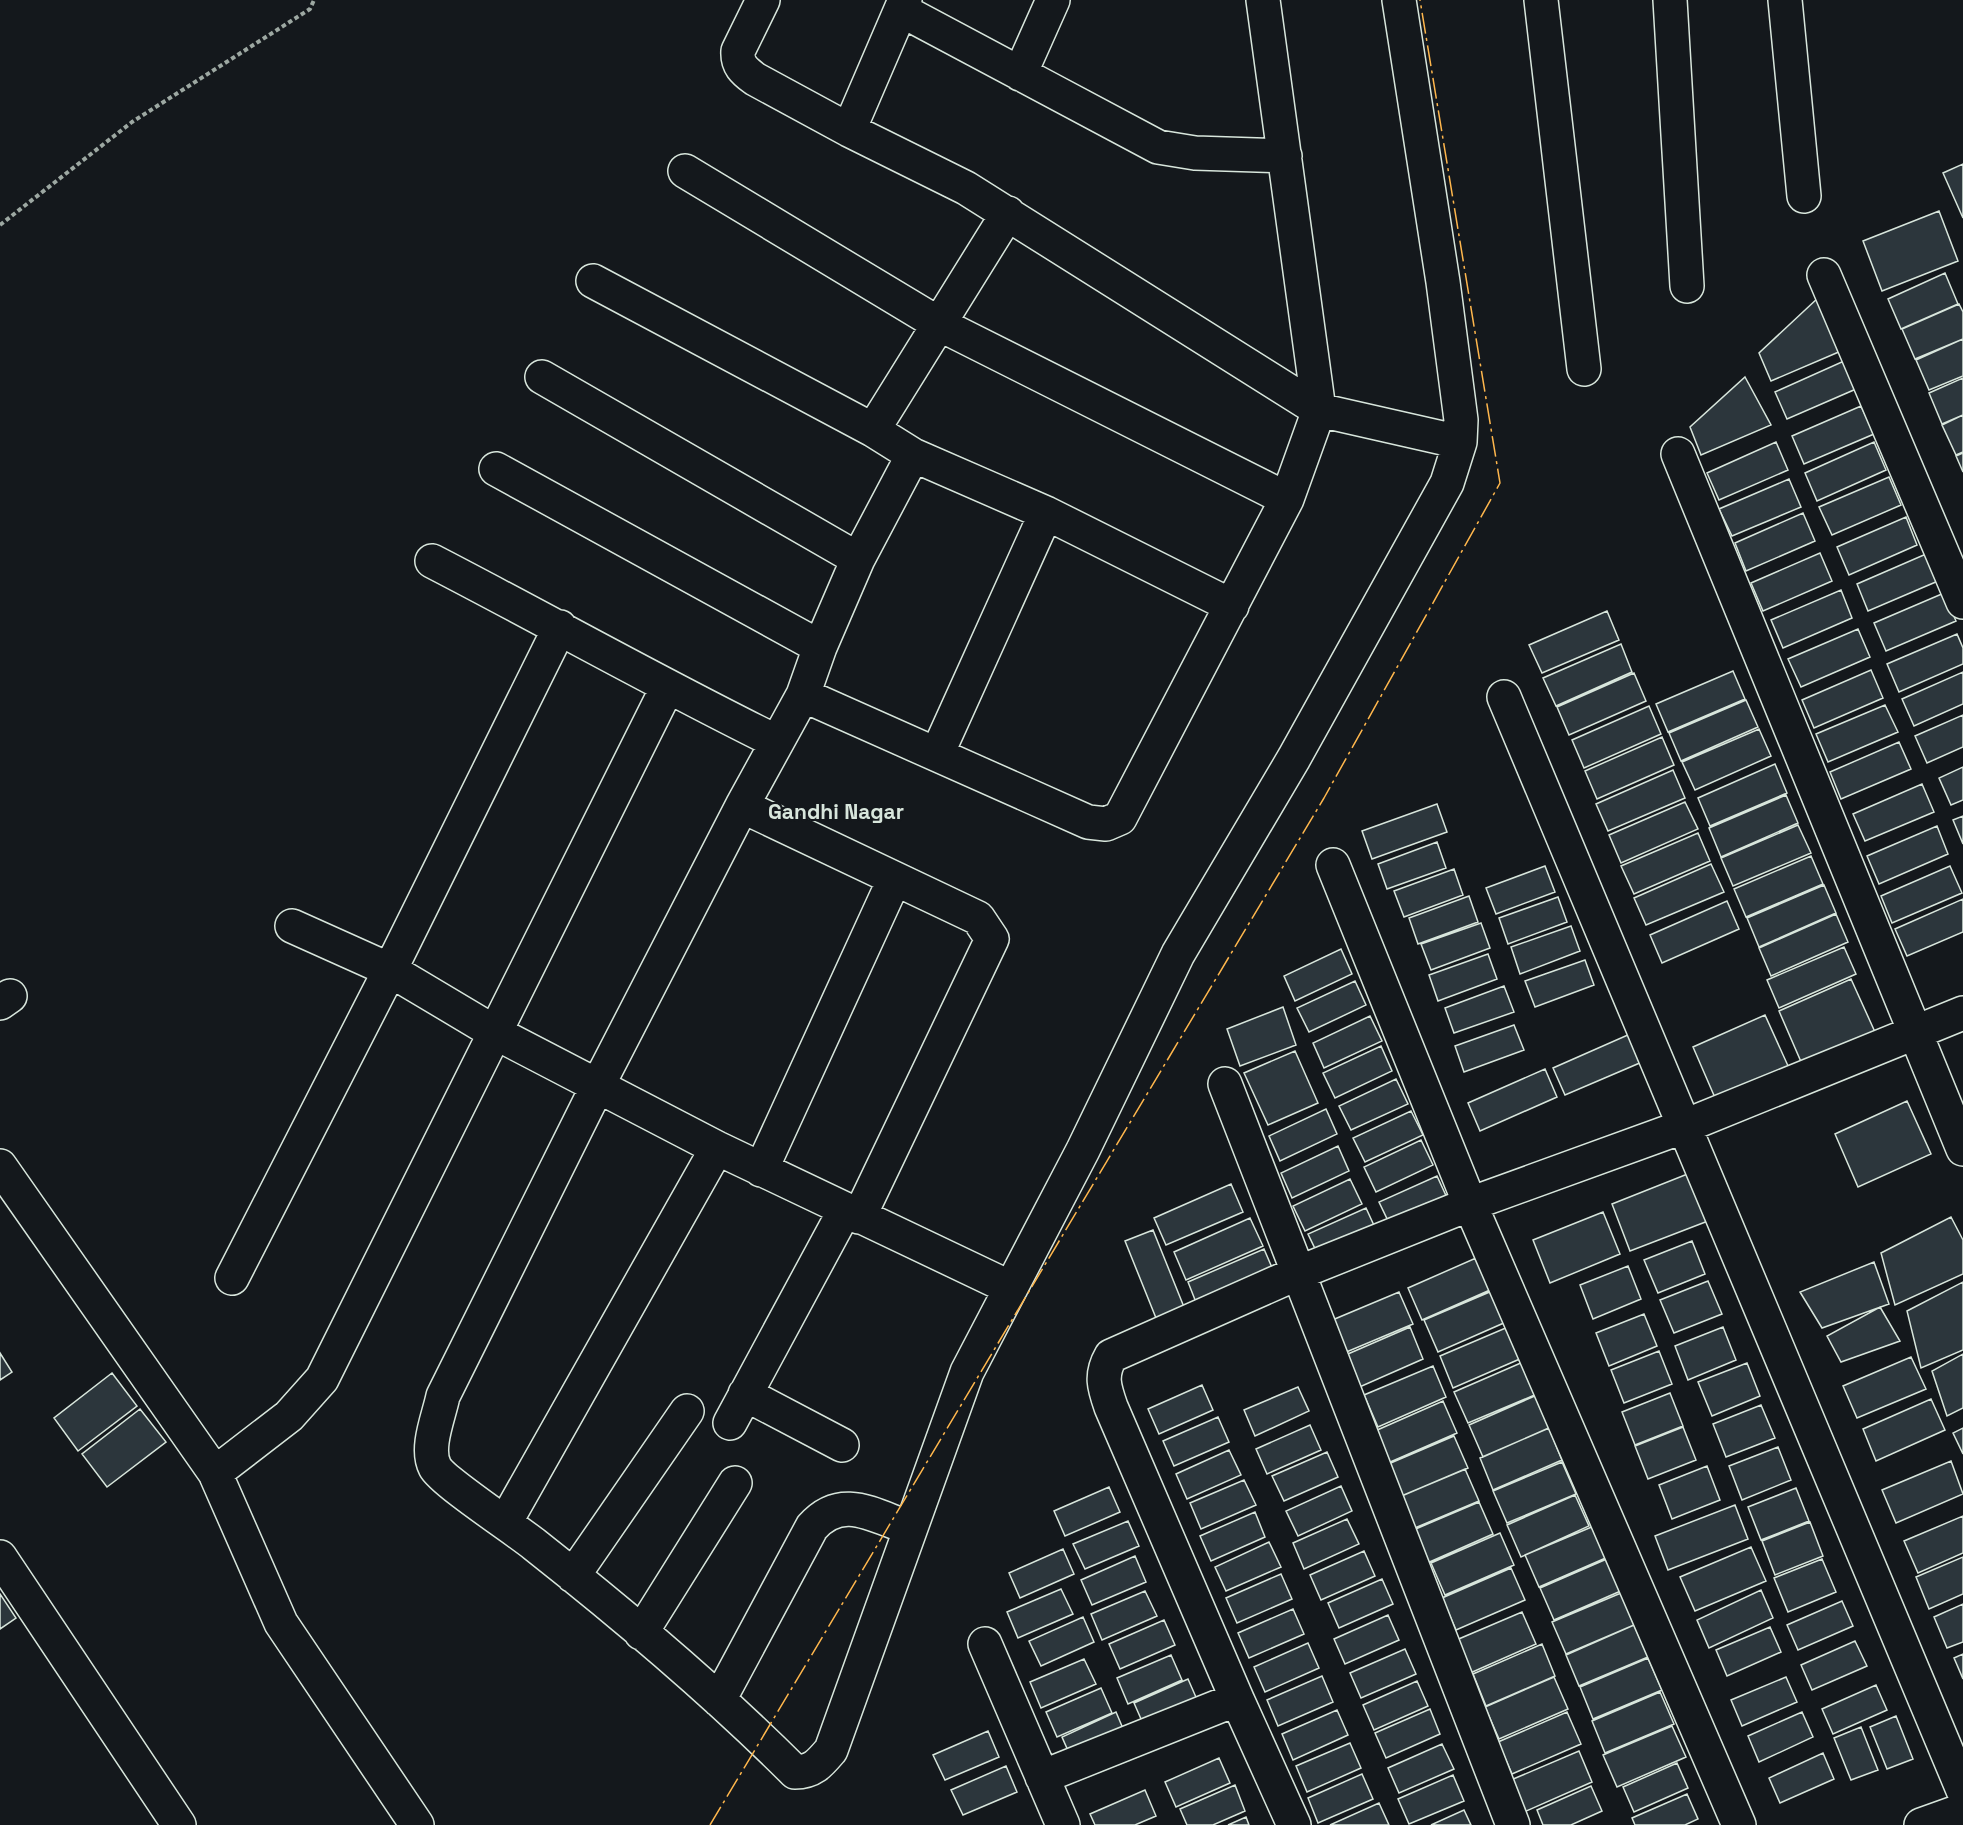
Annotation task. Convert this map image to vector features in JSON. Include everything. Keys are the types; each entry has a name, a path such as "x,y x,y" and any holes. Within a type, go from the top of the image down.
{"street":[{"path":"763,0 738,51 738,59 743,71 849,130 966,188 1319,410 1460,442"},
{"path":"1020,74 1053,0"},
{"path":"803,695 1088,822 1106,824 1120,818 1287,499 1319,410 1263,0"},
{"path":"913,455 858,559 820,647 803,695 742,806 597,1087 443,1396 432,1446 435,1467 451,1483 506,1521 641,1633 719,1700 795,1772 804,1772 818,1766 831,1750 967,1372 1133,1049 1178,954 1294,758 1447,483 1460,442 1461,420 1443,282 1399,0"},
{"path":"1541,0 1584,369"},
{"path":"1670,0 1687,286"},
{"path":"1785,0 1804,196"},
{"path":"849,130 903,5 1020,74 1158,147 1195,153 1285,156"},
{"path":"685,171 939,324 1287,499"},
{"path":"873,430 1008,213"},
{"path":"1824,275 1963,602"},
{"path":"593,281 873,430 913,455 1046,513 1232,606"},
{"path":"542,376 858,559"},
{"path":"1678,454 1963,1149"},
{"path":"496,469 820,647"},
{"path":"937,754 1046,513"},
{"path":"432,561 560,627 667,688 777,742"},
{"path":"232,1278 390,970 560,627"},
{"path":"215,1473 289,1416 322,1379 667,688"},
{"path":"1504,697 1963,1790"},
{"path":"730,1423 852,1213 992,939 978,918 742,806"},
{"path":"1333,866 1470,1204 1739,1825"},
{"path":"761,1170 894,880"},
{"path":"292,926 390,970 494,1032 717,1148 1011,1288"},
{"path":"1294,1825 1111,1407 1102,1383 1105,1367 1111,1356 1298,1273 1470,1204 1685,1126 1963,1013"},
{"path":"1225,1084 1513,1825"},
{"path":"506,1521 717,1148"},
{"path":"0,1166 215,1473 281,1623 417,1825"},
{"path":"745,1394 842,1445"},
{"path":"573,1576 687,1411"},
{"path":"641,1633 735,1483"},
{"path":"719,1700 812,1527 823,1515 831,1510 849,1507 910,1528"},
{"path":"0,1557 179,1825"},
{"path":"985,1644 1063,1825"},
{"path":"1042,1777 1237,1699"},
{"path":"1921,1825 1963,1810"}],"path":[{"path":"0,225 132,122 310,9 314,0"}],"building":[{"path":"1963,164 1963,218 1943,173"},
{"path":"1939,211 1958,261 1882,291 1863,241"},
{"path":"1945,273 1958,304 1901,329 1888,299"},
{"path":"1819,297 1841,351 1771,381 1759,353"},
{"path":"1959,304 1963,312 1963,339 1915,359 1902,329"},
{"path":"1963,339 1963,376 1929,390 1916,360"},
{"path":"1844,361 1856,389 1787,419 1775,392"},
{"path":"1745,377 1771,425 1701,455 1690,427"},
{"path":"1963,378 1963,415 1942,424 1929,393"},
{"path":"1861,406 1874,434 1804,464 1792,436"},
{"path":"1963,415 1963,452 1956,455 1942,425"},
{"path":"1776,442 1788,470 1719,500 1707,473"},
{"path":"1874,442 1886,470 1817,501 1805,473"},
{"path":"1963,453 1963,472 1956,456"},
{"path":"1889,477 1901,505 1832,535 1819,507"},
{"path":"1789,479 1801,507 1732,536 1719,509"},
{"path":"1803,513 1815,541 1746,571 1735,543"},
{"path":"1906,517 1917,545 1849,575 1837,547"},
{"path":"1820,553 1832,581 1763,611 1751,583"},
{"path":"1926,554 1938,581 1868,611 1857,584"},
{"path":"1841,590 1852,618 1783,648 1771,620"},
{"path":"1944,593 1956,621 1886,651 1874,623"},
{"path":"1607,611 1619,640 1542,673 1529,645"},
{"path":"1858,629 1870,657 1801,687 1788,659"},
{"path":"1957,634 1963,648 1963,664 1899,692 1887,664"},
{"path":"1621,644 1632,672 1556,706 1543,678"},
{"path":"1871,670 1883,698 1814,728 1802,700"},
{"path":"1733,671 1745,699 1668,732 1656,704"},
{"path":"1963,672 1963,704 1914,726 1902,699"},
{"path":"1634,673 1646,701 1569,735 1557,707"},
{"path":"1746,700 1758,727 1681,761 1669,733"},
{"path":"1885,705 1898,732 1828,762 1816,734"},
{"path":"1649,706 1661,734 1584,768 1572,740"},
{"path":"1963,715 1963,747 1927,763 1915,736"},
{"path":"1759,729 1771,756 1695,790 1682,762"},
{"path":"1662,737 1674,765 1597,799 1585,771"},
{"path":"1899,742 1911,769 1841,799 1830,772"},
{"path":"1775,764 1787,793 1710,826 1698,798"},
{"path":"1963,767 1963,800 1951,805 1939,778"},
{"path":"1673,770 1685,798 1608,831 1596,804"},
{"path":"1922,784 1934,812 1865,841 1853,814"},
{"path":"1786,795 1798,823 1721,857 1709,828"},
{"path":"1685,802 1698,829 1621,863 1609,835"},
{"path":"1437,804 1447,832 1372,859 1362,831"},
{"path":"1963,816 1963,844 1953,820"},
{"path":"1798,825 1811,853 1733,886 1721,858"},
{"path":"1937,826 1948,854 1879,884 1867,856"},
{"path":"1698,833 1710,861 1634,894 1621,866"},
{"path":"1437,842 1446,868 1387,889 1378,864"},
{"path":"1811,856 1823,884 1746,917 1734,889"},
{"path":"1711,864 1724,892 1646,925 1634,898"},
{"path":"1545,866 1555,892 1496,914 1486,888"},
{"path":"1950,866 1962,893 1892,923 1881,896"},
{"path":"1454,869 1463,895 1404,917 1394,891"},
{"path":"1824,885 1836,913 1759,947 1747,918"},
{"path":"1469,896 1478,922 1418,944 1409,918"},
{"path":"1558,897 1567,922 1508,944 1499,918"},
{"path":"1963,899 1963,932 1907,956 1895,929"},
{"path":"1727,901 1739,929 1662,963 1650,935"},
{"path":"1836,914 1848,942 1771,976 1759,948"},
{"path":"1481,923 1490,948 1431,970 1421,944"},
{"path":"1571,926 1580,951 1520,974 1511,947"},
{"path":"1844,947 1856,974 1779,1008 1767,980"},
{"path":"1341,949 1352,974 1295,1001 1284,976"},
{"path":"1488,954 1497,979 1438,1001 1429,975"},
{"path":"1585,960 1594,985 1535,1007 1525,981"},
{"path":"1851,979 1875,1032 1802,1064 1779,1011"},
{"path":"1355,981 1366,1005 1309,1032 1297,1008"},
{"path":"1504,986 1514,1012 1454,1033 1445,1008"},
{"path":"1283,1007 1296,1045 1240,1066 1227,1029"},
{"path":"1765,1015 1789,1068 1716,1100 1693,1047"},
{"path":"1370,1016 1382,1041 1324,1068 1313,1043"},
{"path":"1514,1025 1524,1050 1464,1072 1455,1046"},
{"path":"1630,1034 1642,1062 1565,1095 1553,1068"},
{"path":"1381,1046 1392,1071 1335,1098 1323,1073"},
{"path":"1295,1051 1318,1103 1268,1125 1244,1073"},
{"path":"1545,1069 1557,1097 1480,1131 1468,1103"},
{"path":"1396,1079 1408,1104 1351,1130 1339,1106"},
{"path":"1907,1101 1931,1154 1858,1187 1835,1134"},
{"path":"1326,1109 1337,1134 1280,1161 1269,1136"},
{"path":"1411,1111 1423,1135 1365,1162 1353,1138"},
{"path":"1421,1140 1433,1165 1376,1192 1364,1167"},
{"path":"1338,1146 1349,1171 1292,1198 1281,1173"},
{"path":"1690,1173 1708,1221 1630,1251 1612,1204"},
{"path":"1437,1176 1448,1200 1391,1227 1379,1202"},
{"path":"1350,1179 1362,1204 1305,1231 1293,1206"},
{"path":"1231,1184 1243,1212 1166,1245 1154,1218"},
{"path":"1366,1208 1377,1232 1320,1259 1308,1234"},
{"path":"1603,1212 1620,1254 1550,1283 1533,1240"},
{"path":"1951,1217 1963,1240 1963,1274 1895,1305 1881,1253"},
{"path":"1250,1218 1263,1246 1186,1280 1174,1252"},
{"path":"1153,1230 1184,1307 1156,1318 1125,1241"},
{"path":"1692,1241 1705,1274 1658,1293 1644,1260"},
{"path":"1264,1249 1276,1277 1199,1310 1188,1282"},
{"path":"1476,1258 1490,1290 1422,1320 1408,1288"},
{"path":"1874,1262 1889,1304 1822,1328 1800,1292"},
{"path":"1628,1266 1641,1299 1593,1319 1580,1285"},
{"path":"1708,1281 1722,1314 1674,1333 1660,1300"},
{"path":"1963,1282 1963,1350 1921,1368 1907,1311"},
{"path":"1492,1291 1506,1322 1438,1352 1424,1320"},
{"path":"1399,1292 1413,1324 1344,1353 1330,1321"},
{"path":"1880,1307 1900,1341 1841,1362 1827,1336"},
{"path":"1644,1314 1657,1346 1609,1366 1596,1333"},
{"path":"1410,1327 1423,1359 1355,1389 1341,1357"},
{"path":"1508,1327 1522,1358 1453,1388 1440,1356"},
{"path":"1723,1327 1736,1360 1688,1380 1675,1346"},
{"path":"1659,1351 1672,1384 1624,1403 1611,1370"},
{"path":"0,1353 12,1372 0,1380"},
{"path":"1963,1354 1963,1408 1947,1416 1932,1371"},
{"path":"1911,1357 1926,1389 1857,1418 1843,1386"},
{"path":"1523,1362 1537,1394 1468,1423 1454,1392"},
{"path":"1747,1363 1760,1396 1712,1416 1698,1382"},
{"path":"1433,1366 1446,1397 1378,1427 1364,1395"},
{"path":"112,1373 137,1406 78,1451 54,1418"},
{"path":"1202,1385 1213,1410 1159,1434 1148,1409"},
{"path":"1298,1387 1309,1411 1255,1436 1244,1410"},
{"path":"1670,1393 1683,1426 1635,1445 1622,1412"},
{"path":"1537,1395 1551,1427 1483,1457 1469,1425"},
{"path":"1931,1399 1945,1430 1876,1461 1863,1429"},
{"path":"1443,1401 1457,1433 1388,1463 1375,1431"},
{"path":"1761,1405 1775,1438 1726,1457 1713,1424"},
{"path":"140,1409 166,1442 107,1487 82,1454"},
{"path":"1218,1417 1229,1442 1174,1466 1163,1441"},
{"path":"1310,1425 1321,1450 1267,1474 1256,1449"},
{"path":"1683,1427 1696,1460 1648,1479 1635,1446"},
{"path":"1549,1428 1562,1460 1493,1490 1480,1458"},
{"path":"1963,1428 1963,1454 1953,1433"},
{"path":"1454,1436 1468,1468 1399,1497 1386,1465"},
{"path":"1778,1447 1791,1480 1742,1500 1729,1466"},
{"path":"1229,1450 1241,1475 1187,1499 1176,1474"},
{"path":"1327,1452 1338,1477 1284,1501 1272,1476"},
{"path":"1951,1461 1963,1494 1896,1523 1882,1490"},
{"path":"1562,1462 1576,1494 1507,1523 1493,1491"},
{"path":"1707,1466 1720,1500 1672,1519 1659,1485"},
{"path":"1465,1469 1479,1501 1410,1530 1397,1498"},
{"path":"1244,1480 1256,1505 1201,1529 1190,1503"},
{"path":"1341,1486 1352,1511 1298,1536 1286,1511"},
{"path":"1109,1487 1120,1512 1065,1536 1054,1511"},
{"path":"1796,1488 1809,1521 1761,1540 1748,1507"},
{"path":"1575,1495 1589,1526 1521,1557 1507,1525"},
{"path":"1479,1502 1493,1534 1425,1564 1411,1531"},
{"path":"1735,1505 1748,1539 1668,1570 1655,1536"},
{"path":"1255,1512 1265,1537 1211,1561 1200,1536"},
{"path":"1963,1516 1963,1553 1918,1573 1904,1541"},
{"path":"1347,1519 1359,1544 1304,1569 1293,1543"},
{"path":"1128,1521 1139,1546 1085,1569 1073,1544"},
{"path":"1810,1522 1823,1556 1775,1575 1762,1541"},
{"path":"1594,1526 1608,1557 1539,1587 1525,1555"},
{"path":"1500,1533 1514,1565 1445,1595 1431,1563"},
{"path":"1269,1542 1281,1567 1226,1591 1215,1567"},
{"path":"1751,1547 1766,1581 1695,1611 1680,1577"},
{"path":"1063,1549 1074,1574 1020,1598 1009,1573"},
{"path":"1364,1551 1375,1576 1321,1600 1310,1575"},
{"path":"1135,1556 1146,1582 1092,1605 1081,1580"},
{"path":"1963,1557 1963,1594 1929,1609 1916,1577"},
{"path":"1609,1558 1623,1590 1554,1620 1540,1588"},
{"path":"1822,1559 1836,1592 1788,1612 1774,1578"},
{"path":"1511,1568 1525,1600 1456,1630 1442,1598"},
{"path":"1281,1574 1292,1599 1237,1623 1226,1598"},
{"path":"1382,1579 1393,1604 1339,1628 1328,1603"},
{"path":"1061,1589 1073,1614 1018,1638 1007,1612"},
{"path":"1761,1590 1773,1618 1709,1648 1697,1620"},
{"path":"1145,1591 1157,1616 1102,1640 1091,1614"},
{"path":"1621,1593 1634,1625 1566,1654 1552,1622"},
{"path":"0,1594 16,1618 0,1629"},
{"path":"1842,1601 1853,1626 1798,1650 1787,1625"},
{"path":"1963,1604 1963,1642 1947,1648 1934,1617"},
{"path":"1293,1609 1304,1634 1249,1658 1238,1633"},
{"path":"1522,1612 1536,1644 1468,1674 1454,1641"},
{"path":"1388,1615 1399,1640 1345,1664 1334,1639"},
{"path":"1083,1617 1094,1642 1041,1666 1029,1641"},
{"path":"1164,1620 1175,1645 1120,1669 1109,1644"},
{"path":"1634,1625 1648,1657 1579,1686 1566,1655"},
{"path":"1770,1627 1781,1652 1727,1676 1716,1650"},
{"path":"1855,1641 1867,1666 1812,1690 1801,1665"},
{"path":"1308,1643 1319,1668 1265,1692 1254,1667"},
{"path":"1542,1644 1555,1676 1486,1706 1473,1674"},
{"path":"1405,1649 1416,1674 1361,1698 1350,1673"},
{"path":"1963,1654 1963,1679 1954,1658"},
{"path":"1171,1655 1182,1680 1128,1704 1117,1678"},
{"path":"1648,1658 1662,1690 1593,1719 1580,1687"},
{"path":"1084,1659 1096,1684 1041,1708 1030,1682"},
{"path":"1322,1676 1333,1702 1278,1726 1267,1700"},
{"path":"1554,1677 1568,1709 1499,1739 1485,1707"},
{"path":"1786,1677 1797,1702 1742,1726 1731,1700"},
{"path":"1188,1679 1199,1704 1145,1728 1134,1703"},
{"path":"1417,1681 1428,1706 1374,1730 1363,1705"},
{"path":"1876,1685 1887,1710 1833,1734 1822,1709"},
{"path":"1101,1688 1112,1713 1057,1737 1046,1712"},
{"path":"1660,1692 1674,1724 1605,1753 1592,1721"},
{"path":"1430,1709 1440,1734 1386,1758 1375,1733"},
{"path":"1337,1710 1348,1735 1293,1760 1282,1734"},
{"path":"1116,1712 1127,1738 1073,1762 1062,1737"},
{"path":"1567,1712 1581,1744 1512,1774 1498,1742"},
{"path":"1802,1712 1813,1737 1759,1762 1748,1736"},
{"path":"1896,1716 1913,1759 1887,1769 1870,1727"},
{"path":"1672,1726 1686,1757 1617,1787 1603,1755"},
{"path":"1861,1727 1878,1770 1851,1780 1834,1738"},
{"path":"988,1731 999,1757 945,1780 933,1755"},
{"path":"1350,1743 1361,1768 1307,1792 1296,1766"},
{"path":"1442,1744 1454,1769 1399,1793 1388,1768"},
{"path":"1579,1751 1592,1782 1524,1812 1511,1780"},
{"path":"1823,1753 1834,1779 1780,1803 1769,1778"},
{"path":"1219,1758 1230,1783 1176,1807 1165,1782"},
{"path":"1677,1763 1688,1788 1634,1812 1623,1787"},
{"path":"1006,1766 1017,1792 963,1815 951,1790"},
{"path":"1362,1774 1373,1799 1318,1823 1308,1798"},
{"path":"1453,1775 1464,1801 1409,1824 1398,1799"},
{"path":"1235,1785 1245,1811 1213,1825 1187,1825 1180,1809"},
{"path":"1591,1786 1602,1811 1571,1825 1543,1825 1537,1810"},
{"path":"1145,1790 1156,1816 1135,1825 1095,1825 1090,1814"},
{"path":"1687,1794 1698,1819 1685,1825 1635,1825 1632,1818"},
{"path":"1379,1803 1389,1825 1330,1825"},
{"path":"1464,1810 1471,1825 1431,1825"},
{"path":"1246,1817 1249,1825 1228,1825"}],"power":[{"path":"710,1825 1324,798 1500,483 1420,0"}],"district":[{"name":"Gandhi Nagar","path":"836,812"}]}
